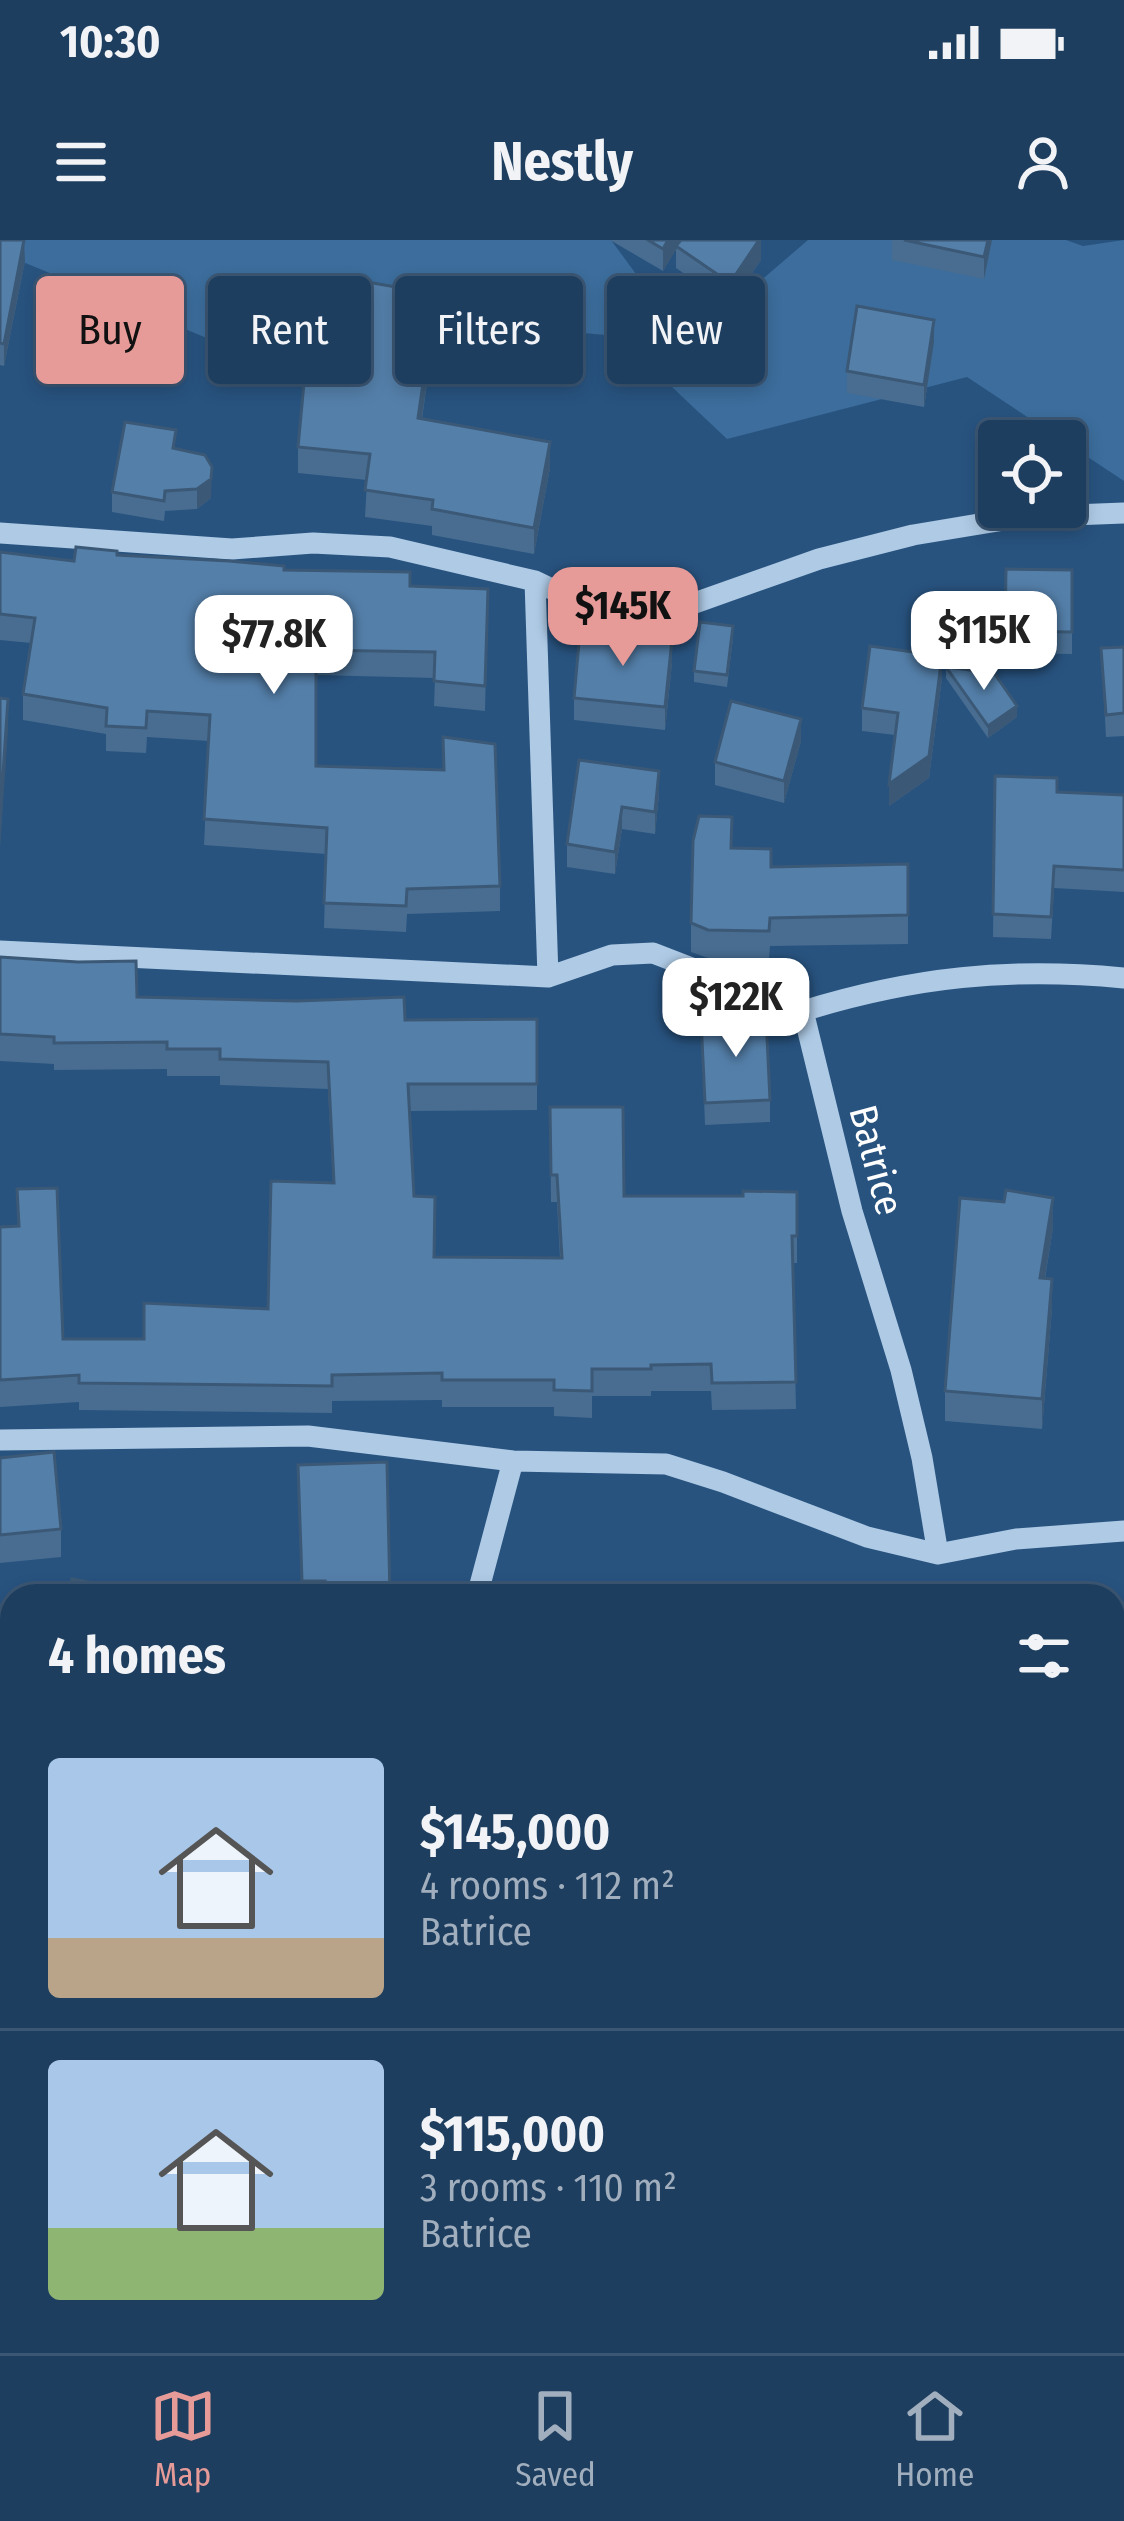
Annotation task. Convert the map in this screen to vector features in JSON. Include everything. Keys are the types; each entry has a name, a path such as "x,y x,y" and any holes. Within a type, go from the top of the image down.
{"street":[{"path":"0,533 232,550 313,543 390,547 535,581 586,606 635,613 675,610 819,559 913,535 1022,517 1124,513"},
{"path":"535,581 548,977"},
{"path":"0,951 548,977 611,955 653,952 803,1010 872,989 952,976 1014,972 1124,978"},
{"name":"Batrice","path":"803,1010 852,1211 901,1370 938,1554"},
{"path":"0,1441 308,1436 513,1461 666,1464 867,1537 938,1554 1016,1539 1124,1532"},
{"path":"480,1584 513,1461"}],"shaded area":[{"path":"0,240 611,240 636,274 643,276 607,276 607,335 583,333 583,276 395,276 395,358 379,365 371,365 371,276 208,276 208,339 184,329 184,276 57,276 23,262"},
{"path":"808,240 1066,240 1083,246 1124,240 1124,481 1086,456 1086,420 1032,420 967,377 727,439 669,384 765,384 765,277"}],"building":[{"path":"0,240 24,240 4,344 0,343"},
{"path":"681,240 759,240 735,276 720,276 676,246"},
{"path":"904,240 988,240 984,257"},
{"path":"371,283 395,287 395,384 423,384 418,418 550,442 534,528 432,509 433,500 365,490 370,454 298,447 304,384 371,384"},
{"path":"857,306 934,320 924,385 847,371"},
{"path":"125,422 176,430 173,448 205,455 212,467 211,479 197,489 165,491 164,501 112,492"},
{"path":"76,547 117,551 117,555 284,566 284,570 410,572 410,586 488,589 485,686 434,681 435,652 316,650 316,766 444,770 443,737 495,744 500,886 407,889 406,906 324,903 327,828 204,819 210,715 147,711 146,728 106,726 107,708 23,694 35,618 0,614 0,552 74,561"},
{"path":"1006,569 1072,570 1072,632 1005,631"},
{"path":"700,622 733,626 727,675 694,671"},
{"path":"580,631 672,640 665,707 574,698"},
{"path":"870,646 942,656 929,756 889,784 898,713 862,708"},
{"path":"1124,647 1124,713 1106,715 1101,648"},
{"path":"946,667 994,673 1017,706 988,726"},
{"path":"0,698 8,699 0,819"},
{"path":"731,701 801,719 784,781 715,762"},
{"path":"579,760 659,771 655,812 622,807 615,852 567,844"},
{"path":"995,776 1057,778 1057,792 1124,795 1124,870 1054,866 1051,917 993,914"},
{"path":"699,816 732,817 731,848 771,849 771,867 908,864 908,915 770,918 769,931 708,930 691,923 693,841"},
{"path":"0,957 136,961 137,997 297,1001 404,997 405,1020 537,1019 537,1084 408,1084 414,1196 435,1197 434,1257 562,1258 557,1175 551,1175 550,1107 623,1107 624,1196 797,1192 797,1236 792,1236 796,1382 712,1383 711,1364 592,1369 592,1391 554,1390 554,1380 442,1380 442,1373 332,1375 332,1386 79,1383 79,1375 0,1380 0,1227 19,1226 17,1189 57,1188 63,1339 144,1339 144,1303 268,1309 271,1181 334,1183 328,1062 220,1059 220,1049 167,1049 167,1042 54,1043 54,1037 0,1034"},
{"path":"766,1016 770,1100 705,1103 701,1019"},
{"path":"1006,1190 1053,1198 1040,1278 1052,1279 1042,1399 945,1391 960,1198 1004,1202"},
{"path":"54,1452 61,1529 0,1535 0,1458"},
{"path":"387,1462 390,1584 302,1581 298,1465"}]}
